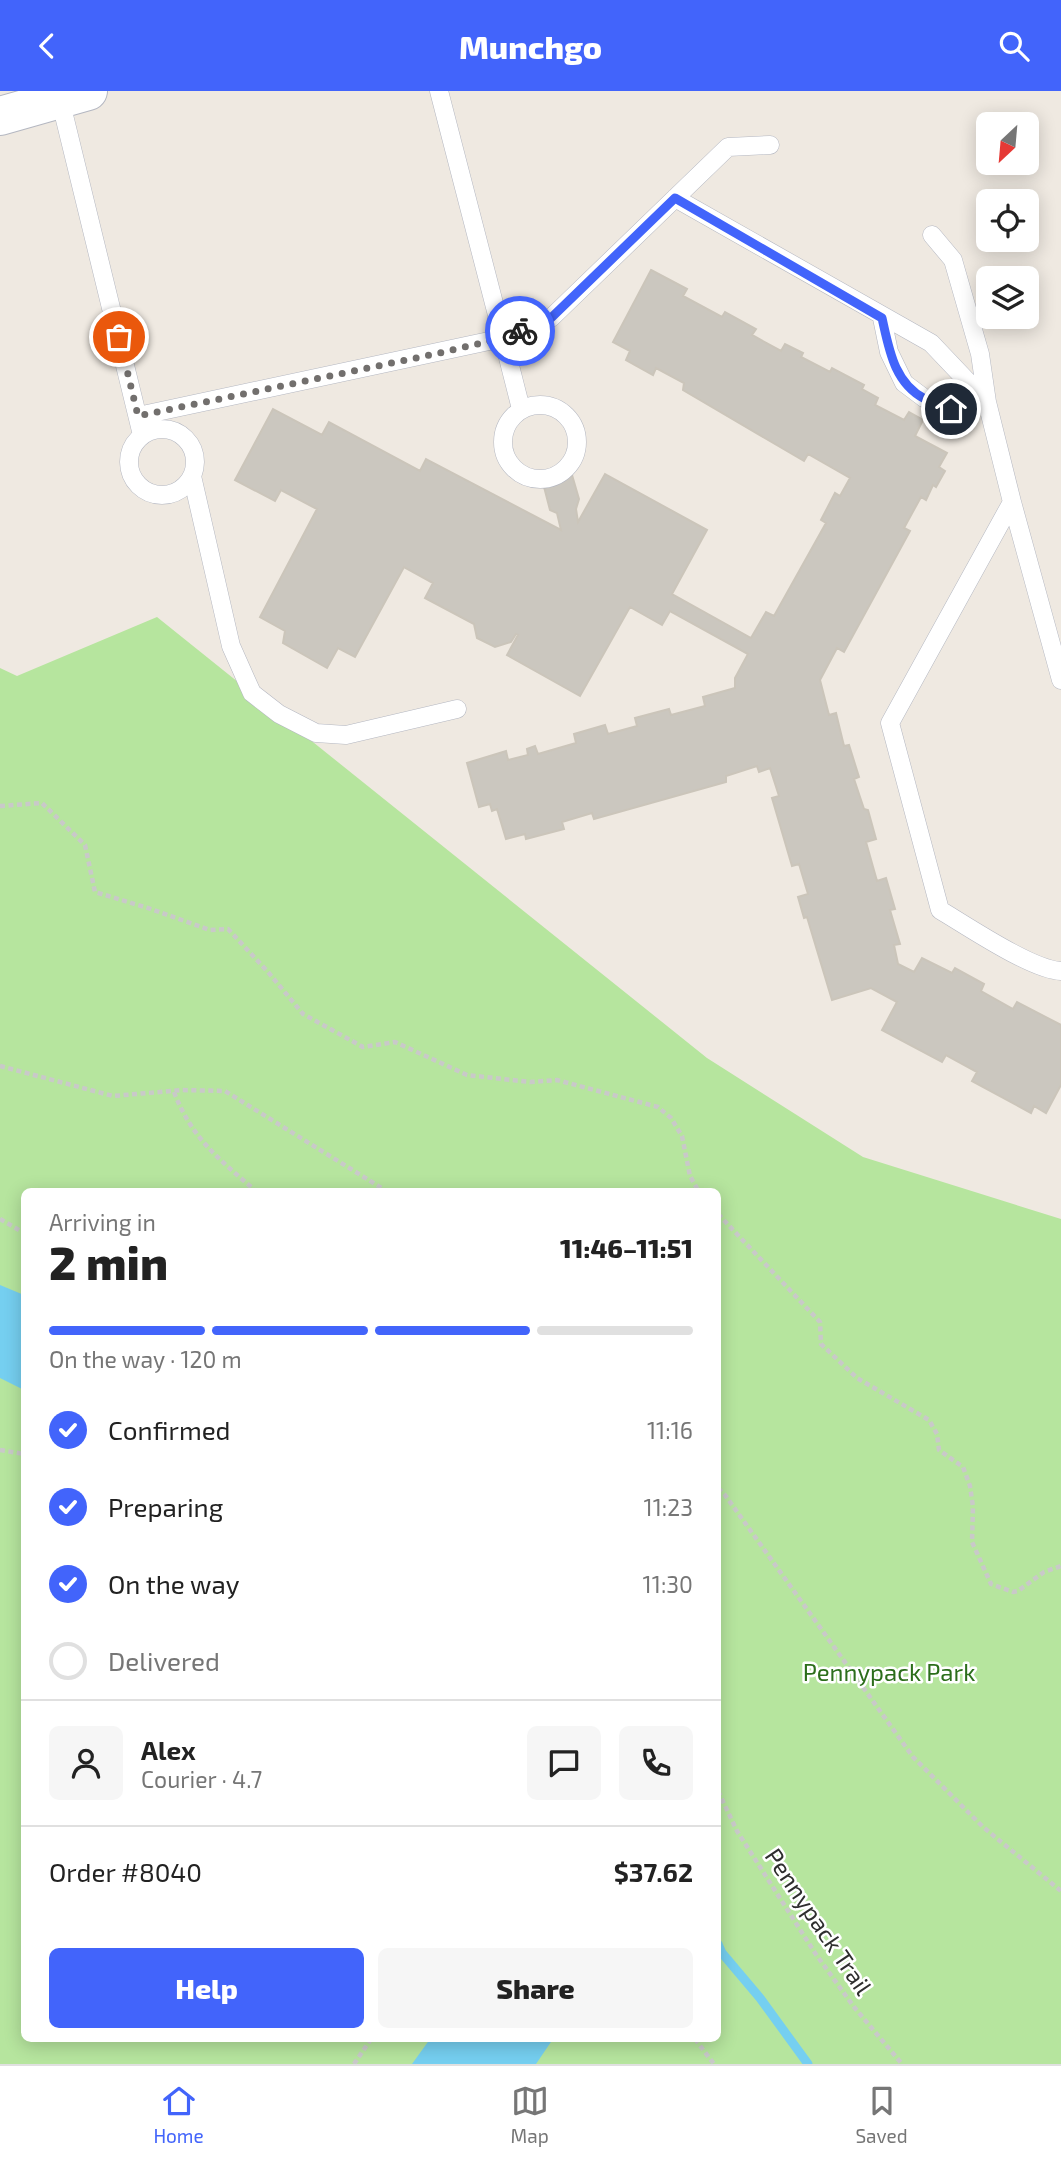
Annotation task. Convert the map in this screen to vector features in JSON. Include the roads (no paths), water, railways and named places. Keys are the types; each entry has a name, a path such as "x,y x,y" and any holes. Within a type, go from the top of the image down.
{"main road":[{"path":"0,116 74,95"}],"lane":[{"path":"439,91 522,409"},
{"path":"74,95 142,435"},
{"path":"138,416 503,338 551,318 728,147 770,145"},
{"path":"675,198 931,344 987,402"},
{"path":"933,235 953,260 980,354 987,402 1012,502 1061,680"},
{"path":"882,318 889,352 904,383 924,398 951,409 987,402"},
{"path":"532,405 544,405 565,414 572,423 577,445 574,456 567,467 557,475 544,479 531,478 519,473 504,453 502,440 505,427 522,409 532,405"},
{"path":"152,430 174,431 183,436 195,455 192,476 186,485 167,495 156,494 138,484 132,475 130,453 142,435 152,430"},
{"path":"192,476 231,646 252,693 279,714 316,733 346,736 457,709"},
{"path":"1012,502 890,723 940,910 989,940 1050,971 1061,971"}],"water":[{"path":"0,1285 21,1294 21,1388 0,1378"},
{"path":"428,2042 551,2042 536,2064 412,2064"}],"waterway":[{"path":"721,1951 760,1998 808,2064"}],"park label":[{"name":"Pennypack Park","path":"889,1673"}]}
